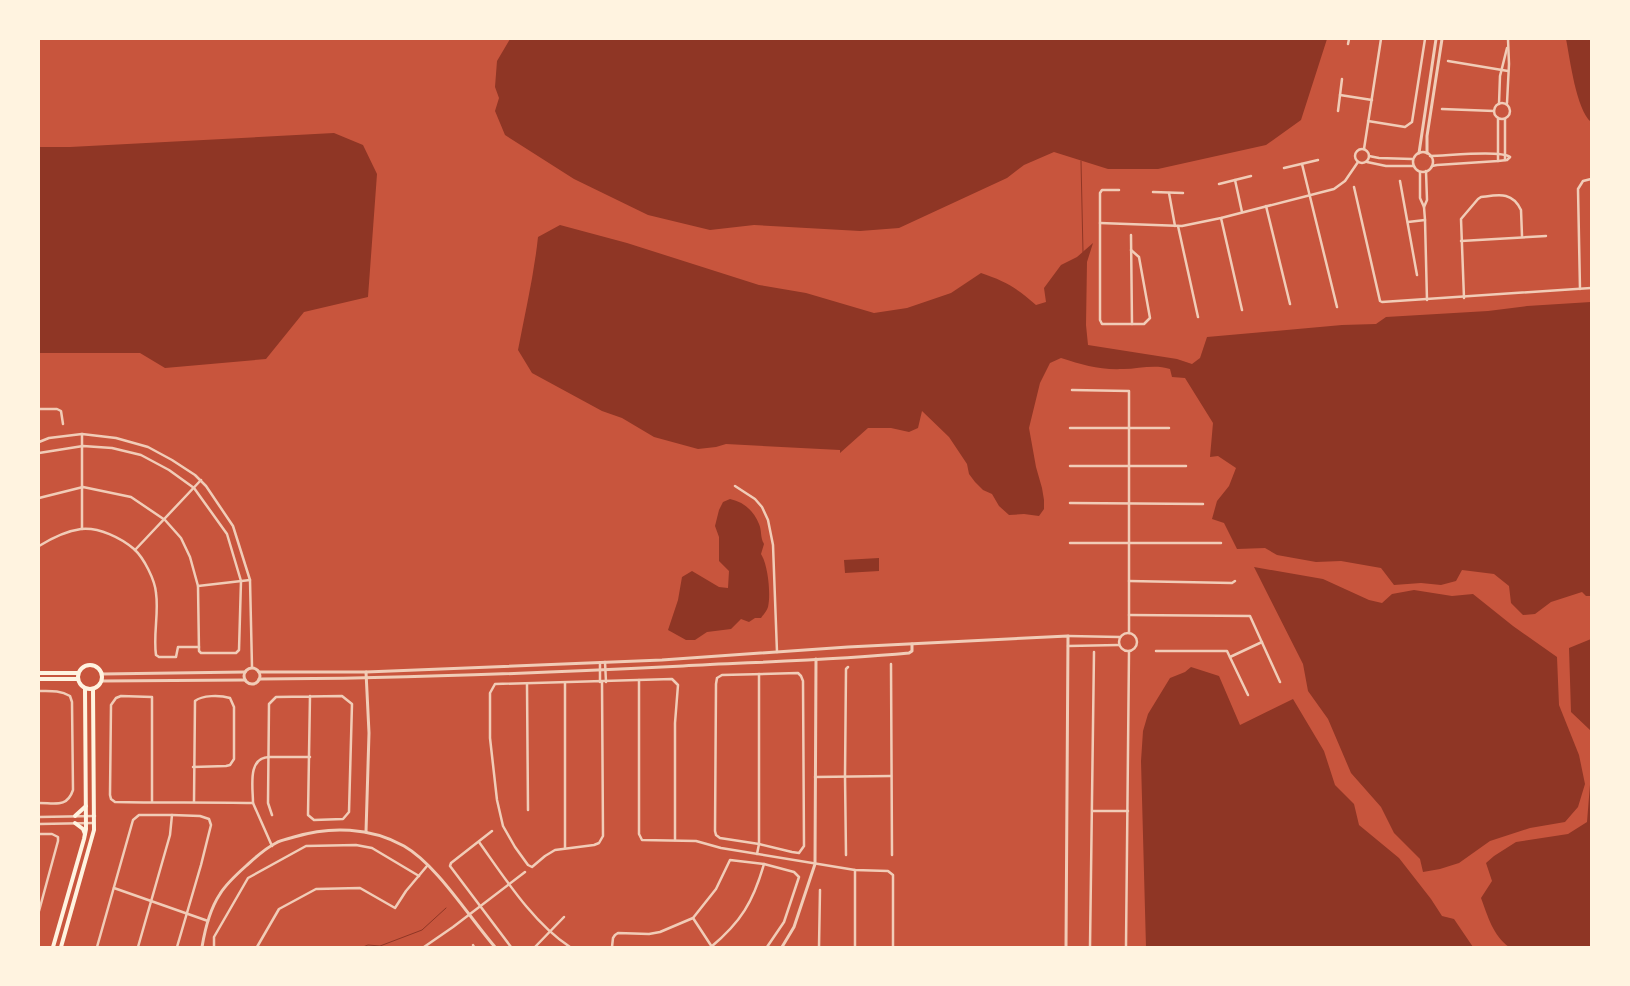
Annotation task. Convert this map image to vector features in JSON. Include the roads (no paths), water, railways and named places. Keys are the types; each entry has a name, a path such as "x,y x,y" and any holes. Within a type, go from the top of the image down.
{"main road":[{"path":"84,665 95,665 100,669 102,681 94,689 85,689 77,679 78,673 84,665"},
{"path":"39,673 78,673"},
{"path":"39,679 77,679"},
{"path":"53,947 85,834 87,816 85,689"},
{"path":"61,947 92,841 94,823 94,689"},
{"path":"75,816 86,805"},
{"path":"75,824 83,829 85,834"}],"street":[{"path":"1348,44 1349,39"},
{"path":"1364,149 1381,39"},
{"path":"1368,121 1405,126 1412,122 1425,39"},
{"path":"1369,156 1413,159 1419,153 1436,39"},
{"path":"1432,166 1433,161 1429,154 1427,136 1442,39"},
{"path":"1420,172 1426,171 1432,166 1505,160 1505,119 1510,112 1510,107 1507,104 1508,39"},
{"path":"1494,111 1499,104 1501,70 1508,47"},
{"path":"1448,61 1508,71"},
{"path":"1338,111 1342,79"},
{"path":"1340,95 1372,100"},
{"path":"1499,104 1507,104"},
{"path":"1442,109 1494,111"},
{"path":"1494,111 1498,118 1498,161"},
{"path":"1498,118 1505,119"},
{"path":"1364,149 1368,152 1369,156 1367,162"},
{"path":"1364,149 1359,150 1355,158 1362,164 1367,162 1386,166 1414,166"},
{"path":"1419,153 1505,155"},
{"path":"1413,159 1414,166 1420,172 1420,198 1424,207 1427,300"},
{"path":"1284,168 1318,160"},
{"path":"1100,223 1176,226 1221,218 1339,186 1350,175 1358,162"},
{"path":"1302,164 1337,307"},
{"path":"1424,207 1427,200 1426,171"},
{"path":"1219,184 1251,176"},
{"path":"1580,289 1578,189 1582,180 1591,179"},
{"path":"1235,180 1242,212"},
{"path":"1400,181 1417,275"},
{"path":"1354,187 1380,301 1384,303 1591,288"},
{"path":"1119,190 1102,190 1100,193 1100,323 1102,324 1145,324 1150,317 1139,257 1131,250"},
{"path":"1153,192 1183,193"},
{"path":"1169,193 1198,317"},
{"path":"1464,298 1461,217 1478,198 1509,196 1520,207 1522,236"},
{"path":"1266,206 1290,304"},
{"path":"1221,218 1242,310"},
{"path":"1408,222 1425,220"},
{"path":"1131,235 1132,324"},
{"path":"1461,241 1546,236"},
{"path":"1072,390 1128,390 1129,633"},
{"path":"39,409 57,409 61,411 63,424"},
{"path":"1070,428 1169,428"},
{"path":"82,434 82,529"},
{"path":"39,442 49,438 82,434 116,438 148,448 172,460 201,480 233,526 250,580 252,668"},
{"path":"39,453 83,446 112,448 141,455 169,470 194,488 227,534 241,581 240,650 236,653 201,653 199,647 198,586 190,557 181,538 165,520 131,497 83,487 39,498"},
{"path":"1070,466 1186,466"},
{"path":"135,550 201,480"},
{"path":"735,486 755,499 762,507 768,520 773,545 777,653"},
{"path":"1070,503 1203,504"},
{"path":"39,546 58,535 82,529 97,531 116,538 135,550 150,572 156,593 156,655 159,657 177,656 178,647 199,647"},
{"path":"1070,543 1221,543"},
{"path":"198,586 250,580"},
{"path":"1129,581 1235,581"},
{"path":"1129,614 1250,616 1280,682"},
{"path":"102,674 245,672 252,668 259,672 366,672 605,662 1068,636 1120,637 1129,633 1135,635 1138,640 1137,647 1129,652"},
{"path":"1066,947 1068,636"},
{"path":"1120,637 1119,645 1123,650 1129,652"},
{"path":"1230,657 1262,642"},
{"path":"259,679 367,678 605,670 816,659 909,653 912,651 912,644"},
{"path":"1068,646 1119,645"},
{"path":"1156,651 1227,651 1248,695"},
{"path":"1090,947 1094,652"},
{"path":"1126,947 1129,652"},
{"path":"782,947 794,927 815,864 816,659"},
{"path":"600,662 602,682 603,836 599,843 594,846 555,850 544,856 532,867 528,865 515,847 503,826 497,800 490,738 490,693 495,684 602,682 672,679 678,685 675,723 675,840"},
{"path":"602,682 605,662"},
{"path":"891,664 892,854"},
{"path":"846,856 846,669 848,667"},
{"path":"245,672 245,680"},
{"path":"102,681 245,680 251,684 256,683 259,679 259,672"},
{"path":"366,672 369,733 366,832"},
{"path":"798,673 802,676 803,680 804,846 799,852 720,838 716,835 715,831 717,678 722,675 758,674 798,673"},
{"path":"757,854 759,844 758,674"},
{"path":"639,680 639,834 642,840 696,841 815,864 855,870 888,871 893,875 893,947"},
{"path":"564,682 565,848"},
{"path":"527,684 528,810"},
{"path":"39,692 57,691 70,696 72,702 73,780 73,790 67,801 62,803 39,803"},
{"path":"152,802 152,697 120,696 111,705 111,800 115,802 253,803"},
{"path":"194,767 226,766 230,765 234,759 234,707 230,698 224,696 195,700 194,767 194,802"},
{"path":"272,815 268,803 269,704 276,697 310,696 342,696 352,704 349,812 343,819 314,820 308,815 310,696"},
{"path":"272,846 253,803 254,767 258,760 263,758 310,757"},
{"path":"815,777 891,776"},
{"path":"1092,811 1128,811"},
{"path":"138,947 170,835 172,815"},
{"path":"39,817 94,816"},
{"path":"97,947 136,816 200,816 209,819 211,825 177,947"},
{"path":"39,824 94,823"},
{"path":"202,947 208,921 220,893 239,872 277,842 326,830 366,832 386,838 405,847 427,866 494,947"},
{"path":"492,831 451,863 450,866 511,947"},
{"path":"39,834 52,834 58,837 39,911"},
{"path":"479,842 522,901 550,931 570,947"},
{"path":"214,947 214,937 248,878 306,846 356,845 372,848 419,876"},
{"path":"612,947 615,935 660,932 693,918 716,890 730,860 764,864 794,872 799,877 784,922 767,947"},
{"path":"693,918 711,947 737,922 748,907 764,864"},
{"path":"257,947 279,908 316,889 360,888 395,908 427,866"},
{"path":"855,870 855,947"},
{"path":"424,947 429,946 525,872"},
{"path":"114,888 208,921"},
{"path":"820,890 820,947"},
{"path":"535,947 564,917"}],"waterway":[{"path":"1081,161 1083,252"},
{"path":"363,947 368,945 380,946 422,930 446,908"}]}
